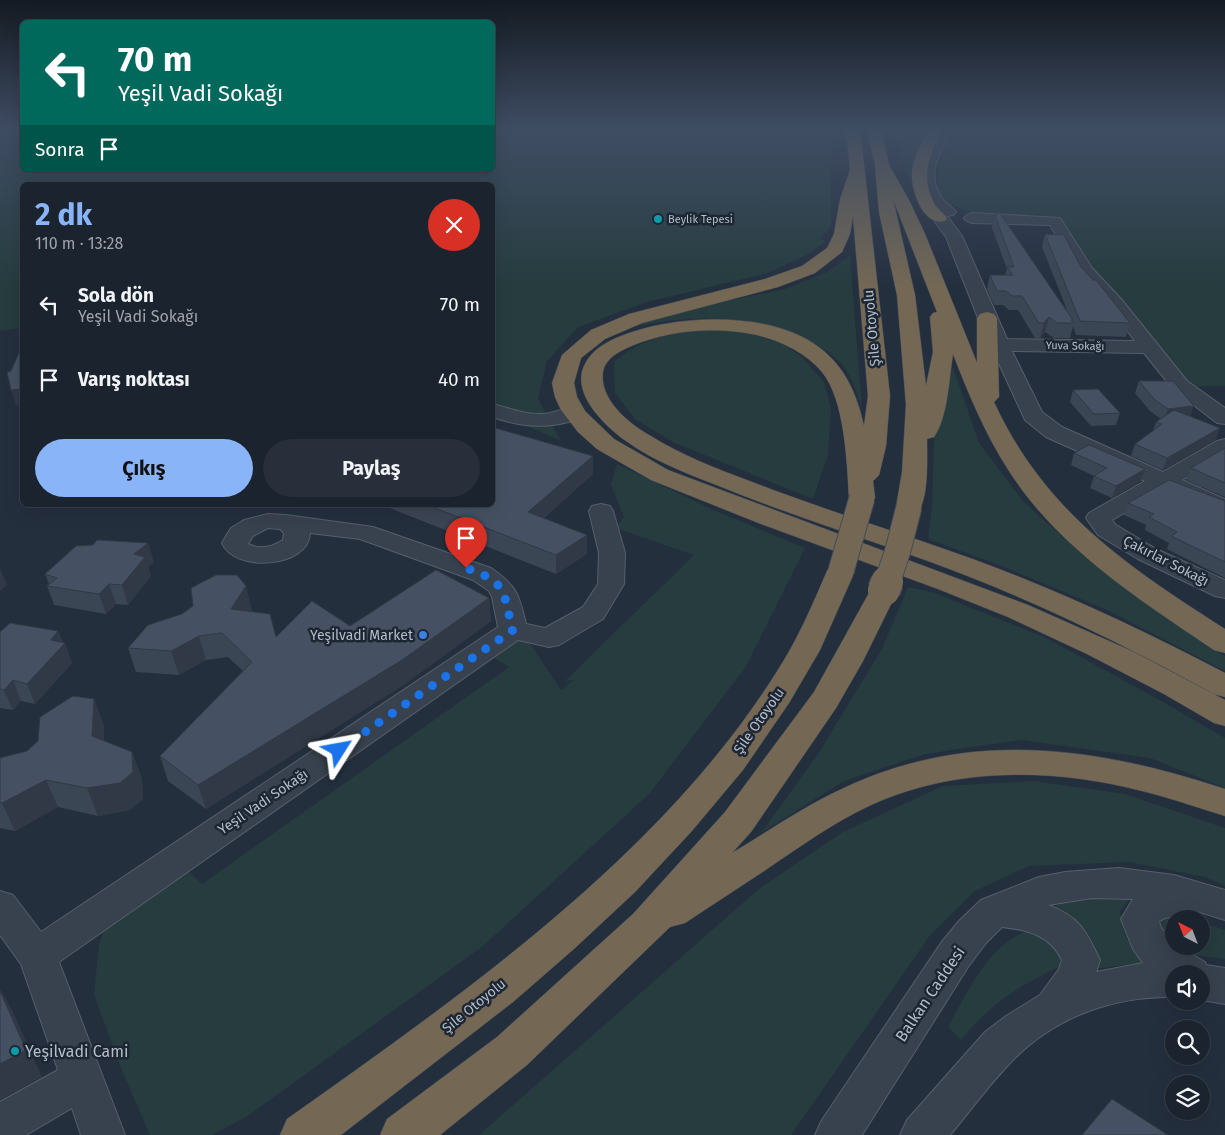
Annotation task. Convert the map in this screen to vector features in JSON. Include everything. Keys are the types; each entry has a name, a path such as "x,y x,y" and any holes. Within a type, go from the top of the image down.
{"highway":[{"path":"854,182 847,201 846,227 832,252 823,261 808,270 774,282 651,313 620,324 594,337 578,349 567,364 563,381 565,393 574,412 598,438 656,473 766,517 914,570 1019,611 1144,670 1225,715"},
{"name":"Şile Otoyolu","path":"303,1135 401,1064 479,1004 595,906 693,806 745,743 779,694 806,647 841,571 862,498 874,446 879,396 859,182"},
{"path":"402,1135 512,1051 647,926 738,822 826,700 848,661 884,590 898,550 914,472 917,405 907,305 887,212 888,182"},
{"path":"896,182 988,411 1001,439 1017,466 1061,518 1100,553 1225,643"},
{"path":"921,182 927,206 943,216"},
{"path":"914,472 932,413 943,352 938,290"},
{"path":"987,318 988,411"},
{"path":"862,498 855,438 838,378 829,366 807,349 790,340 754,329 706,324 676,326 629,338 608,350 595,364 592,378 597,399 623,427 640,440 671,456 711,475 770,498 965,566 1021,588 1091,618 1225,686"},
{"path":"647,926 808,823 871,790 930,771 1011,760 1077,764 1140,776 1225,803"}],"street":[{"path":"928,182 933,198 940,207 954,236 987,318 1033,415 1054,432 1166,480 1225,508"},
{"path":"943,216 964,214 971,220 1055,221 1085,271 1115,303 1180,385 1225,418"},
{"path":"954,236 971,220"},
{"path":"954,236 965,230 980,226 1031,220"},
{"name":"Yuva Sokağı","path":"1001,345 1150,347"},
{"path":"495,411 539,422 554,420 574,412"},
{"path":"1166,480 1225,446"},
{"name":"Çakırlar Sokağı","path":"1166,480 1098,518 1107,530 1147,554 1225,590"},
{"path":"288,523 364,532 482,574 499,586 506,597 513,630 549,638 593,613 611,584 612,553 601,511"},
{"name":"Yeşil Vadi Sokağı","path":"38,956 513,630"},
{"name":"Balkan Caddesi","path":"837,1135 955,952 994,911 1029,895 1063,885 1113,884 1152,887 1213,901"},
{"path":"1175,965 1154,950 1142,932 1140,919 1147,909 1162,903 1213,901"},
{"path":"0,906 38,956 103,1135"},
{"path":"994,911 1026,913 1056,926 1072,940 1081,960 1076,978 1052,1008"},
{"path":"922,1135 1001,1044 1052,1008 1088,992 1122,982 1165,979"},
{"path":"0,1126 82,1079"}],"green space":[{"path":"0,182 831,182 831,226 820,239 826,241 809,254 768,273 647,302 578,327 547,361 538,399 561,441 515,421 495,415 495,182 20,182 20,328 0,331"},
{"path":"938,182 1225,182 1225,386 1188,386 1095,277 1059,220 991,216 955,207 943,199 938,189"},
{"path":"850,255 862,410 852,380 843,365 817,345 784,331 741,321 698,318 632,327 668,313 785,289 828,272"},
{"path":"725,330 756,335 782,344 801,356 824,382 831,409 828,455 813,499 675,443 635,419 615,393 614,362 627,352 653,339 666,336 694,331"},
{"path":"953,367 979,443 1023,501 1087,559 1164,616 1225,656 1225,671 1105,609 999,565 928,539 932,507 934,435"},
{"path":"617,464 711,509 805,548 745,668 649,794 483,946 246,1117 212,1135 150,1135 123,1073 94,995 99,944 110,916 177,861 202,884 509,667 484,651 513,630 531,645 561,690 574,680 565,681 694,555 616,528 624,517 611,485"},
{"path":"908,587 935,593 1046,638 1225,738 1225,788 1150,758 1022,740 925,754 844,781 761,833 818,754 882,649"},
{"path":"1034,781 1125,794 1225,828 1225,886 1205,877 1129,862 1029,866 975,891 931,934 791,1135 479,1135 760,888 843,832 943,786"},
{"path":"1077,899 1129,899 1120,911 1123,928 1133,947 1150,964 1131,964 1095,969 1093,946 1088,937 1074,924 1045,909"},
{"path":"1165,917 1165,935 1158,924"},
{"path":"1210,925 1225,930 1225,959 1193,955 1210,955"},
{"path":"1030,930 1050,939 1063,958 1059,967 1017,989 1006,997 994,1006 961,1040 948,1027 972,984 991,957 1002,946 1015,936"}],"building":[{"path":"999,212 1074,323 1057,323 1049,317 1044,323 1039,323 1022,296 1012,296 1006,291 997,291 990,275 1013,275 1007,267 1014,267 995,215"},
{"path":"1045,234 1064,235 1081,267 1093,280 1096,280 1130,323 1080,321"},
{"path":"20,351 20,389 11,390 7,372 11,371"},
{"path":"1139,381 1173,381 1194,406 1168,409 1154,399"},
{"path":"1098,389 1120,413 1094,414 1073,390"},
{"path":"1174,410 1220,428 1167,458 1135,444 1162,424 1156,422"},
{"path":"495,428 593,456 528,512 587,535 556,555 432,507 495,507"},
{"path":"1089,445 1145,469 1116,486 1094,476 1107,468 1074,453"},
{"path":"1225,448 1225,483 1191,468"},
{"path":"1169,480 1225,501 1225,562 1171,536 1177,532 1149,517 1154,514 1128,503"},
{"path":"97,540 148,543 134,554 145,557 122,585 109,584 99,594 47,586 57,578 45,574 76,546 93,545"},
{"path":"436,570 489,598 402,660 198,785 160,756 252,662 222,633 199,636 171,651 128,648 148,625 182,614 193,606 191,588 216,575 237,575 246,586 231,609 270,614 276,637 312,601 350,626"},
{"path":"10,623 58,631 51,640 65,643 27,684 13,680 4,690 0,689 0,632"},
{"path":"73,696 94,699 92,736 132,752 133,772 120,783 87,788 46,780 0,803 0,758 27,751 38,741 40,717"},
{"path":"0,991 26,1050 0,1064"},
{"path":"1112,1099 1168,1135 1082,1135"}],"place":[{"name":"Beylik Tepesi","path":"658,219"},
{"name":"Yeşilvadi Market","path":"423,635"},
{"name":"Yeşilvadi Cami","path":"15,1051"}],"route":[{"path":"339,750 513,630 506,597 499,586 482,574 466,568"}]}
